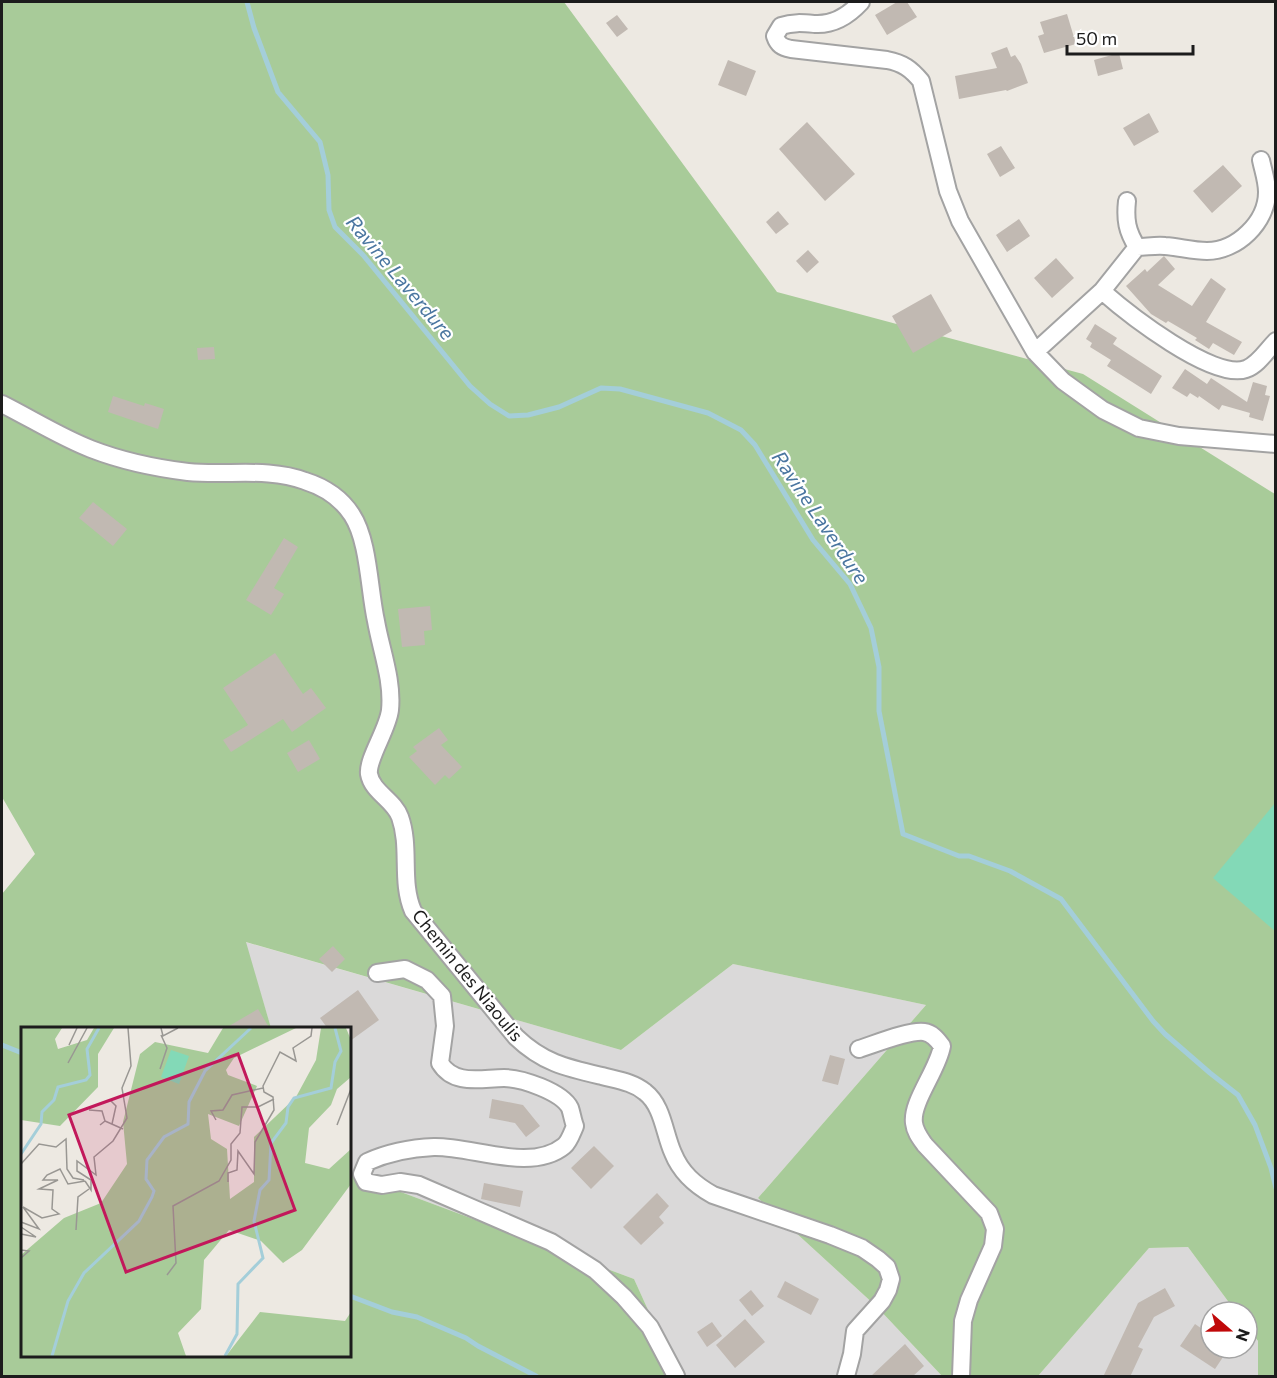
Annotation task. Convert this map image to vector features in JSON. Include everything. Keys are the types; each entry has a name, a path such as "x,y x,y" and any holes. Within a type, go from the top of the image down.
{"street":[{"path":"861,2 841,18 831,22 818,24 796,22 781,26 775,36 776,41 782,47 791,49 887,60 901,63 913,70 921,81 948,192 960,221 1035,352 1063,381 1103,410 1139,428 1179,436 1275,444"},
{"path":"1035,352 1102,291 1137,247 1162,245 1206,251 1222,249 1239,241 1252,230 1263,212 1267,192 1261,160"},
{"path":"1127,201 1125,219 1129,234 1137,247"},
{"path":"1102,291 1135,318 1183,350 1222,368 1237,371 1253,366 1275,341"},
{"name":"Chemin des Niaoulis","path":"2,404 90,448 139,464 190,472 282,474 305,481 331,492 352,515 364,547 375,619 391,698 386,728 372,759 369,774 374,785 392,802 400,815 404,834 406,888 413,911 516,1037 528,1048 556,1064 623,1081 635,1085 646,1093 656,1105 680,1168 700,1188 713,1196 830,1235 862,1248 878,1258 887,1268 891,1279 882,1301 855,1331 846,1377"},
{"name":"Chemin des Niaoulis","path":"377,973 405,969 427,980 442,996 445,1026 440,1063 444,1071 458,1078 477,1080 506,1078 530,1083 559,1096 569,1107 575,1126 566,1145 550,1154 526,1158 435,1147 388,1153 367,1162 362,1174 366,1182 382,1185 400,1182 419,1185 551,1242 595,1270 624,1297 650,1327 676,1377"},
{"path":"859,1049 914,1032 925,1032 935,1036 942,1046 939,1059 916,1109 914,1122 917,1134 989,1213 994,1229 993,1246 969,1300 963,1321 962,1377"}],"shaded area":[{"path":"245,942 621,1050 733,964 926,1005 758,1198 877,1307 942,1376 678,1376 634,1279 351,1173 351,1027 271,1027"},
{"path":"1188,1247 1227,1300 1199,1300 1199,1360 1258,1360 1258,1376 1038,1376 1149,1248"}],"green space":[{"path":"2,2 564,2 777,292 1083,374 1275,494 1275,1376 1258,1376 1259,1300 1227,1300 1188,1247 1149,1248 1038,1376 942,1376 877,1307 758,1198 926,1005 733,964 621,1050 246,942 271,1027 21,1027 21,1357 351,1357 351,1173 634,1279 678,1376 2,1376 2,894 35,854 2,797"},
{"path":"1275,803 1275,931 1213,878"}],"building":[{"path":"897,2 907,2 917,17 887,35 875,15"},
{"path":"1067,14 1076,44 1044,53 1038,36 1044,34 1040,22"},
{"path":"617,15 628,29 617,37 606,23"},
{"path":"1007,47 1011,57 1015,55 1021,64 1028,83 1007,91 959,99 955,76 997,68 991,53"},
{"path":"1119,53 1123,69 1098,76 1094,60"},
{"path":"728,60 756,71 746,96 718,85"},
{"path":"1149,113 1159,132 1134,146 1123,128"},
{"path":"807,122 855,174 825,201 779,149"},
{"path":"1001,146 1015,168 1000,177 987,154"},
{"path":"1223,165 1242,186 1212,213 1193,191"},
{"path":"778,211 789,224 776,234 766,222"},
{"path":"1019,219 1030,236 1007,252 996,235"},
{"path":"808,250 819,262 807,273 796,261"},
{"path":"1164,256 1175,269 1158,285 1192,306 1211,278 1226,289 1206,322 1242,342 1234,355 1213,343 1209,349 1195,340 1197,338 1151,314 1126,286 1145,269 1147,272"},
{"path":"1056,258 1074,278 1052,298 1034,278"},
{"path":"931,294 952,331 913,353 892,316"},
{"path":"1095,324 1117,338 1113,344 1162,376 1151,394 1107,366 1111,360 1090,347 1092,343 1086,339"},
{"path":"214,347 215,359 198,360 197,348"},
{"path":"1185,369 1207,384 1211,378 1247,402 1253,382 1267,386 1265,395 1270,396 1263,421 1249,417 1250,413 1222,405 1219,410 1199,396 1198,398 1190,393 1187,397 1172,388"},
{"path":"113,396 144,406 145,403 164,409 158,429 108,412"},
{"path":"93,502 127,529 113,546 79,518"},
{"path":"284,538 298,547 274,588 284,594 271,615 246,600"},
{"path":"430,606 432,630 424,631 425,645 402,647 398,609"},
{"path":"275,653 303,694 311,688 326,708 292,732 283,719 231,752 223,740 248,725 223,688"},
{"path":"439,728 448,740 441,745 462,767 449,779 445,775 435,785 409,757 417,751 413,747"},
{"path":"309,740 320,759 298,772 287,753"},
{"path":"333,946 345,959 332,972 319,959"},
{"path":"358,990 379,1020 351,1040 351,1027 327,1027 320,1018"},
{"path":"258,1009 269,1027 227,1027"},
{"path":"830,1055 845,1059 838,1085 822,1081"},
{"path":"492,1099 523,1105 540,1126 526,1137 515,1123 489,1118"},
{"path":"594,1146 614,1166 591,1189 571,1168"},
{"path":"484,1183 523,1191 520,1207 481,1199"},
{"path":"657,1193 669,1206 659,1217 664,1223 641,1245 623,1227"},
{"path":"785,1281 819,1299 811,1315 777,1297"},
{"path":"1165,1288 1175,1306 1154,1317 1138,1347 1143,1349 1130,1377 1103,1377 1138,1303"},
{"path":"751,1290 764,1306 752,1316 739,1300"},
{"path":"745,1319 765,1342 735,1368 716,1345"},
{"path":"712,1322 722,1336 707,1347 697,1332"},
{"path":"1195,1324 1199,1327 1199,1358 1180,1346"},
{"path":"905,1344 924,1366 912,1377 870,1377"},
{"path":"1201,1360 1221,1360 1215,1369"}],"waterway":[{"name":"Ravine Laverdure","path":"247,2 254,28 278,92 320,142 328,175 329,210 335,227 363,255 470,386 490,404 509,416 528,415 559,407 601,388 620,389 708,413 741,430 755,445 813,540 850,584 871,628 879,667 879,711 903,834 959,856 969,856 1010,871 1061,899 1153,1021 1165,1034 1238,1095 1255,1125 1276,1188"},
{"path":"2,1045 21,1053"},
{"path":"351,1296 392,1312 417,1317 466,1338 536,1376"}]}
